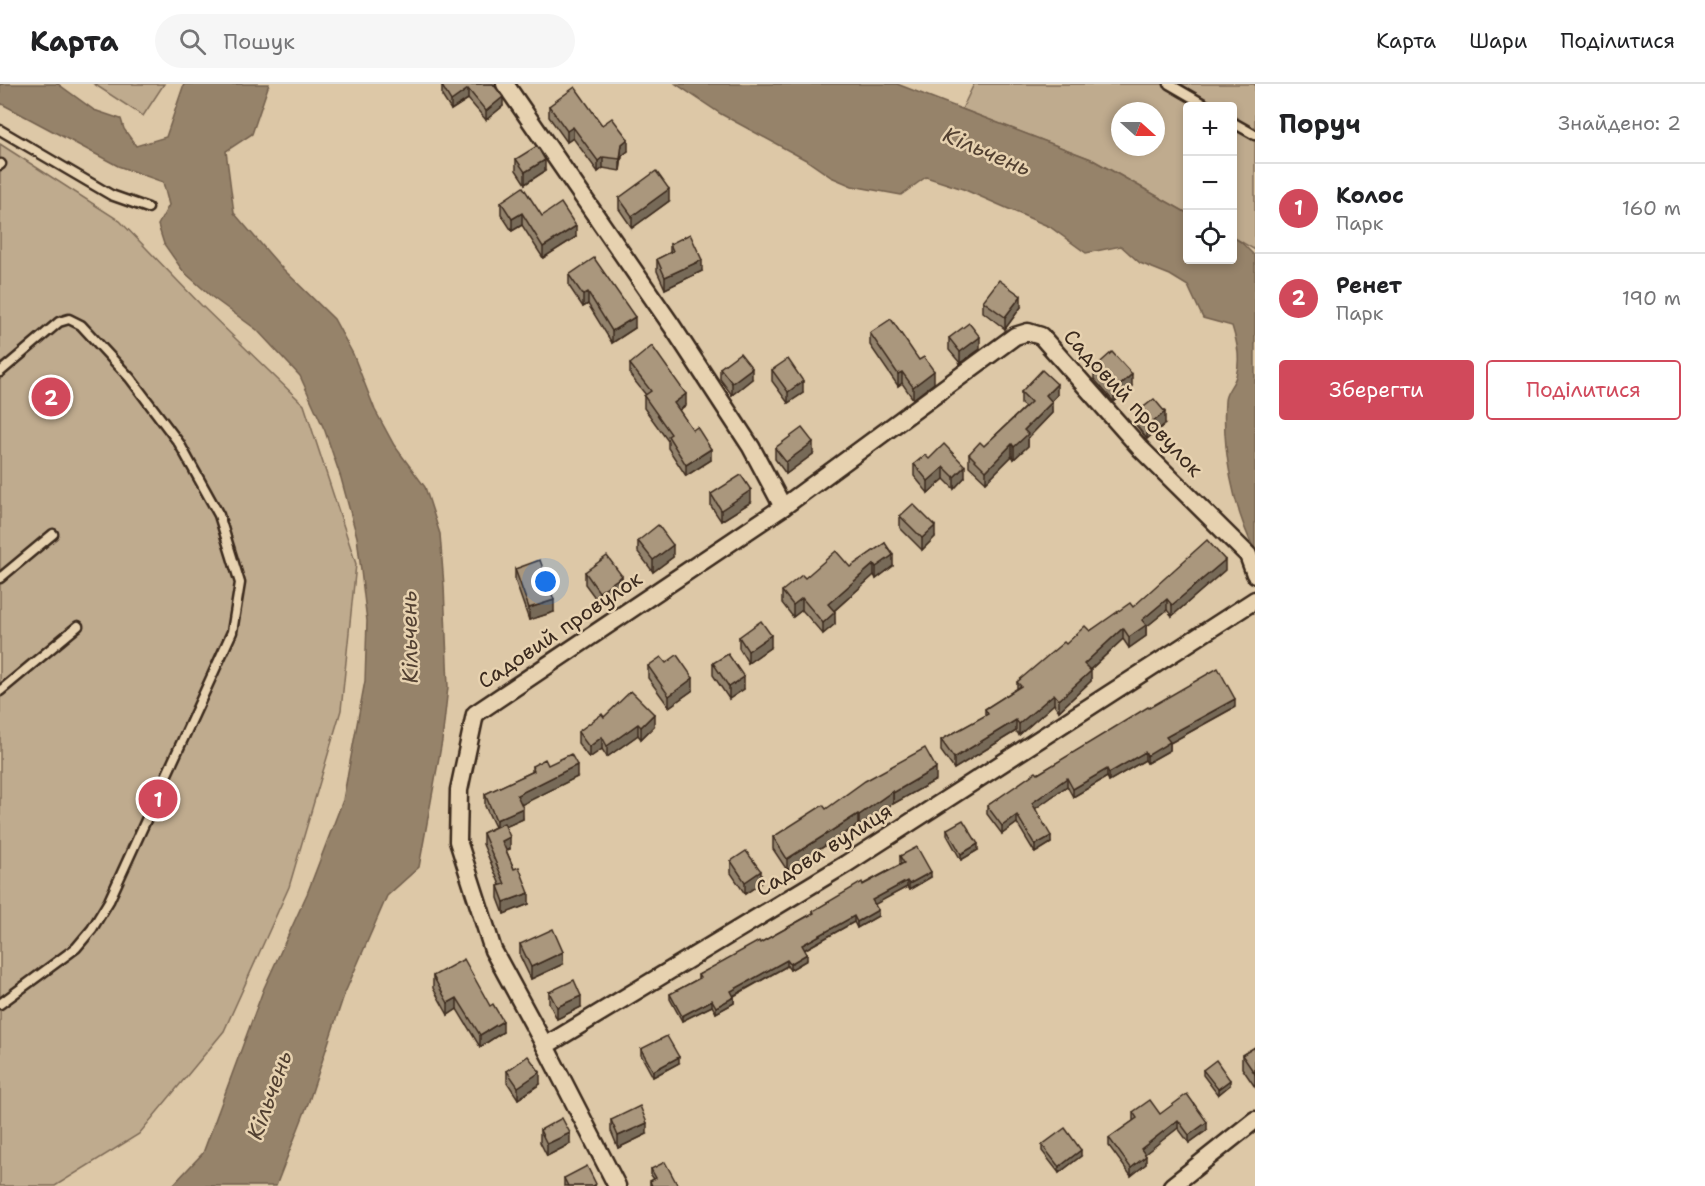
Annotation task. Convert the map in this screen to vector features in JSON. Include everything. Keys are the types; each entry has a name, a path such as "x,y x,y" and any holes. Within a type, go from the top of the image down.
{"street":[{"path":"506,84 678,335 751,447 783,507"},
{"name":"Садовий провулок","path":"545,1047 493,950 458,842 459,790 475,714 783,507 1015,336 1028,332 1041,336 1141,449 1248,555 1255,574"},
{"name":"Садова вулиця","path":"545,1047 846,864 1255,600"},
{"path":"545,1047 617,1186"},
{"path":"1172,1186 1255,1120"}],"lane":[{"path":"1169,84 1200,102"},
{"path":"1237,124 1255,135"},
{"path":"0,130 111,195 148,208"},
{"path":"0,372 59,322 69,319 81,325 130,378 179,443 219,514 240,583 232,632 109,901 98,920 76,948 0,1004"},
{"path":"0,578 53,534"},
{"path":"0,692 78,626"}],"shaded area":[{"path":"94,84 164,84 143,116"},
{"path":"974,84 1255,84 1255,250 1237,239 1237,102 1183,102 1183,211 1091,159 962,109"},
{"path":"0,144 120,221 202,306 304,405 356,564 341,710 289,887 224,1031 139,1134 55,1186 0,1186"}],"water":[{"name":"Кільчень","path":"0,84 58,84 94,110 121,119 124,129 136,146 166,137 184,84 269,84 252,134 226,151 234,213 281,267 334,319 353,354 375,410 394,445 425,487 440,534 448,687 442,741 419,867 387,896 344,995 309,1101 276,1186 172,1186 203,1153 264,988 307,894 343,800 365,681 367,621 357,537 325,431 300,376 257,330 212,297 183,271 164,244 158,225 169,205 163,182 118,166 0,103"},
{"name":"Кільчень","path":"676,84 897,84 1091,159 1183,211 1183,264 1237,264 1237,240 1241,242 1255,256 1255,551 1235,497 1225,439 1225,398 1235,379 1238,363 1238,351 1232,326 1203,318 1188,286 1170,275 1140,263 1121,246 1086,253 1050,227 963,189 926,177 901,195 852,186 831,177 806,160 721,114"}],"building":[{"path":"445,84 493,84 503,97 486,111 468,89 451,101 442,86"},
{"path":"575,87 602,125 612,118 628,139 622,144 620,159 603,157 598,161 573,127 567,131 549,106"},
{"path":"537,146 545,160 525,172 516,159"},
{"path":"656,171 669,189 632,216 619,198"},
{"path":"523,187 542,216 561,203 576,226 543,247 522,213 512,219 501,202"},
{"path":"690,234 702,260 665,277 657,259 673,251 670,244"},
{"path":"594,258 635,317 612,331 588,292 583,295 569,275"},
{"path":"999,280 1021,296 1005,317 983,301"},
{"path":"891,319 919,360 924,357 934,371 913,387 902,372 898,374 870,333"},
{"path":"969,323 980,337 960,352 949,338"},
{"path":"652,346 686,394 674,403 693,430 697,427 711,449 686,465 668,436 671,434 644,396 651,391 630,364"},
{"path":"1112,352 1132,374 1114,391 1094,368"},
{"path":"740,353 752,368 732,383 720,368"},
{"path":"788,359 803,381 788,392 772,370"},
{"path":"1042,370 1057,384 1046,395 1052,402 1024,430 1028,434 1014,447 1012,444 986,471 969,454 980,442 984,446 1031,402 1021,392"},
{"path":"1154,399 1165,412 1147,427 1136,413"},
{"path":"802,428 813,442 786,462 775,448"},
{"path":"944,444 965,466 954,477 944,467 928,481 914,464 925,455 929,459"},
{"path":"741,475 751,490 721,510 711,494"},
{"path":"913,504 935,526 922,538 900,516"},
{"path":"658,525 673,545 653,560 638,541"},
{"path":"1207,540 1225,560 1172,605 1167,599 1142,620 1146,625 1129,637 1123,628 1084,664 1091,671 1059,700 1054,694 1019,724 1016,720 954,758 941,740 988,714 985,709 1021,686 1017,682 1064,642 1066,644 1085,626 1090,631 1130,603 1133,607"},
{"path":"885,543 893,555 876,567 874,564 828,604 835,612 823,623 802,598 793,605 782,591 802,575 805,578 836,551 850,567"},
{"path":"607,556 622,576 599,592 585,572"},
{"path":"540,560 554,600 529,608 515,569"},
{"path":"761,621 771,635 748,651 739,637"},
{"path":"728,654 744,677 729,687 713,663"},
{"path":"677,655 693,678 669,696 648,666 661,657 666,663"},
{"path":"1218,668 1235,699 1166,737 1170,742 1147,756 1145,752 1109,773 1107,769 1073,789 1067,778 1032,803 1051,836 1035,845 1017,815 1002,826 987,806 1036,772 1038,774 1148,707"},
{"path":"631,691 654,714 641,727 638,724 607,746 602,737 589,747 578,732 602,714 604,717"},
{"path":"925,748 936,768 893,793 893,791 859,815 787,859 773,837 823,805 826,809 865,781"},
{"path":"571,754 577,765 517,795 523,808 496,820 485,794 534,771 532,766 545,759 548,765"},
{"path":"963,820 978,844 961,854 947,829"},
{"path":"504,823 510,837 502,841 514,869 519,867 529,893 504,902 498,886 505,884 483,833"},
{"path":"917,847 931,872 909,884 907,881 872,900 878,910 857,922 854,916 802,945 807,954 790,964 787,960 731,991 734,997 716,1007 712,1000 682,1016 670,994 700,978 698,975 814,913 813,911 862,882 863,885 904,863 900,856"},
{"path":"746,851 761,871 745,882 731,861"},
{"path":"553,929 563,952 531,967 520,944"},
{"path":"464,959 490,1006 493,1004 503,1021 480,1035 457,998 448,1003 433,976"},
{"path":"574,980 581,996 557,1007 549,992"},
{"path":"667,1036 679,1057 653,1071 641,1049"},
{"path":"1255,1047 1255,1074 1242,1055"},
{"path":"528,1056 540,1072 518,1087 507,1071"},
{"path":"1216,1060 1230,1080 1218,1089 1203,1070"},
{"path":"1187,1094 1207,1122 1189,1135 1178,1120 1141,1149 1146,1156 1131,1168 1109,1138 1137,1118 1133,1112 1150,1100 1160,1114"},
{"path":"640,1106 647,1123 618,1136 611,1120"},
{"path":"562,1118 570,1133 547,1144 540,1130"},
{"path":"1065,1128 1081,1150 1059,1167 1042,1145"},
{"path":"665,1162 678,1186 652,1186 650,1181 656,1178 651,1169"},
{"path":"587,1166 596,1184 568,1186 564,1178"}],"place":[{"name":"Ренет","path":"51,397"},
{"name":"Колос","path":"158,799"}]}
